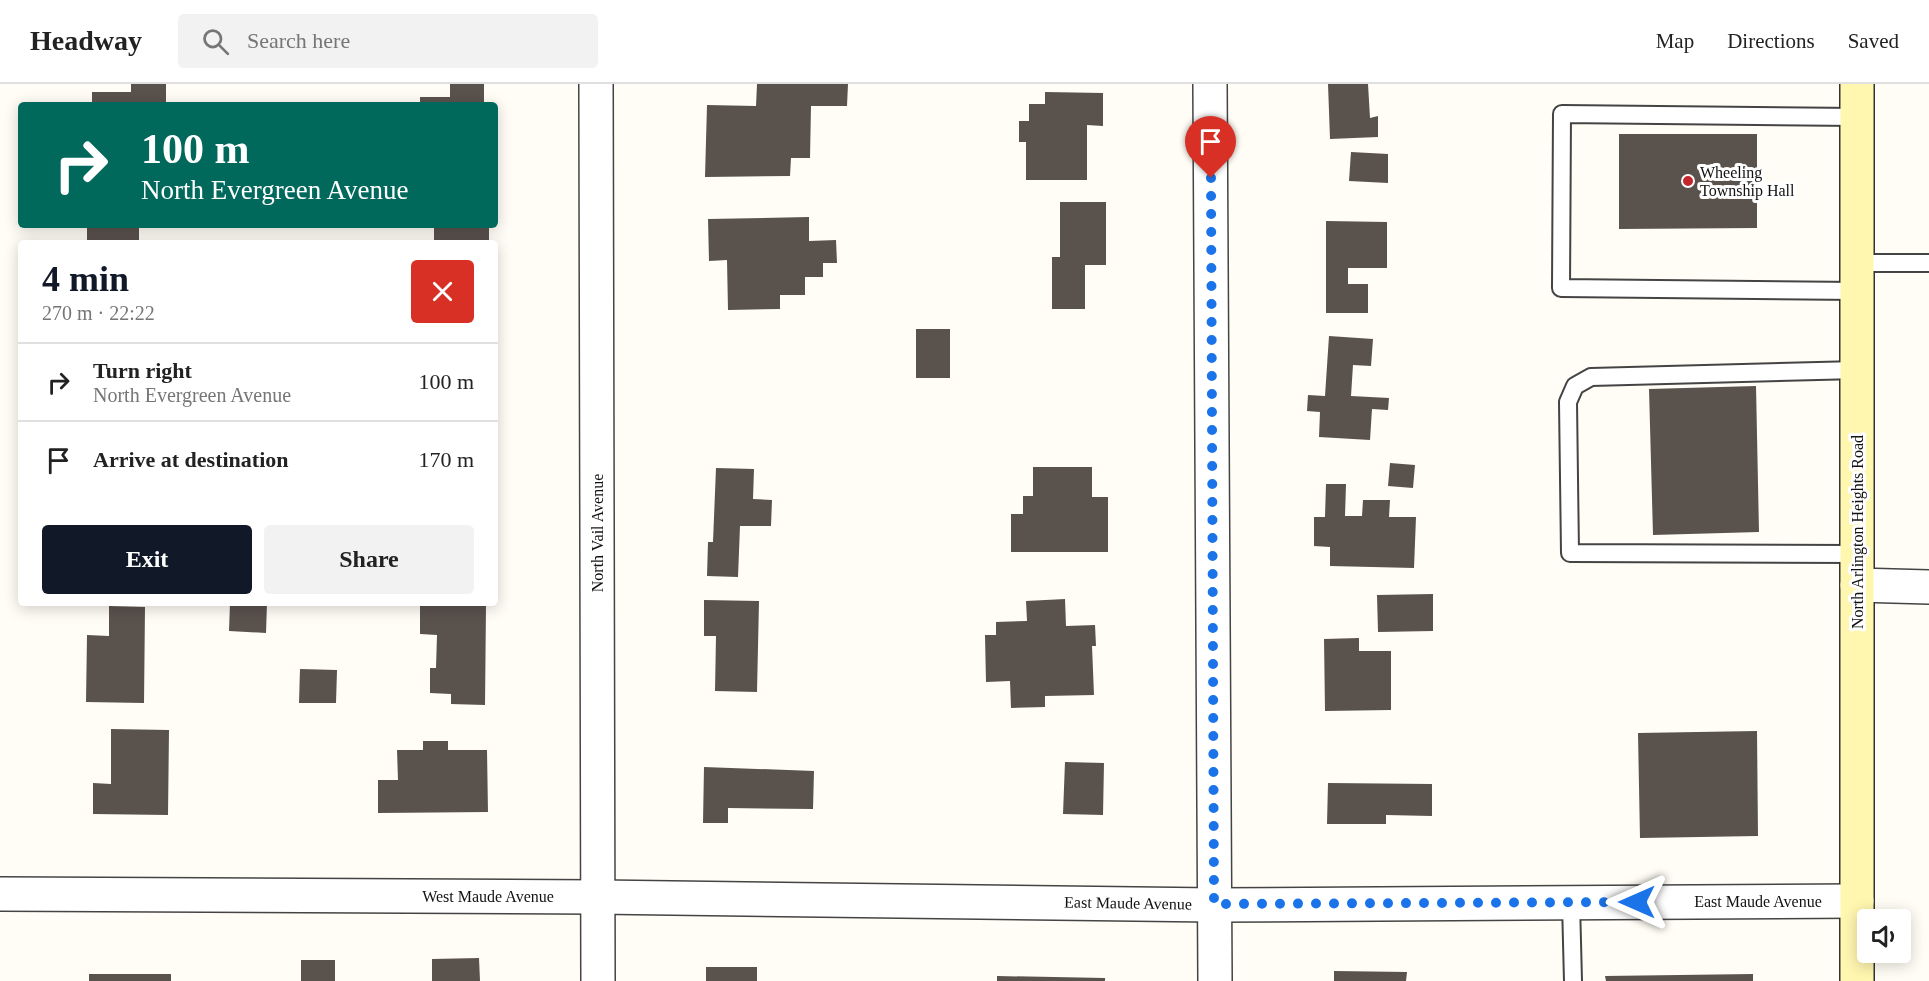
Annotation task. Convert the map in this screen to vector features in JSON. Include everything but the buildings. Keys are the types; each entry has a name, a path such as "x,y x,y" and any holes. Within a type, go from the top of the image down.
{"main road":[{"name":"North Arlington Heights Road","path":"1857,84 1857,981"}],"street":[{"name":"North Vail Avenue","path":"596,84 598,981"},
{"path":"1210,84 1215,981"},
{"path":"1857,569 1929,586"},
{"name":"West Maude Avenue","path":"0,894 976,901"},
{"name":"East Maude Avenue","path":"976,901 1214,904 1857,901"}],"lane":[{"path":"1857,117 1562,114 1561,288 1857,277 1929,263"},
{"path":"1857,569 1712,554 1570,553 1568,402 1575,386 1591,377 1858,370"},
{"path":"1571,903 1573,981"}],"place":[{"name":"Wheeling Township Hall","path":"1688,181"}],"route":[{"path":"1211,178 1214,904 1637,902"}]}
